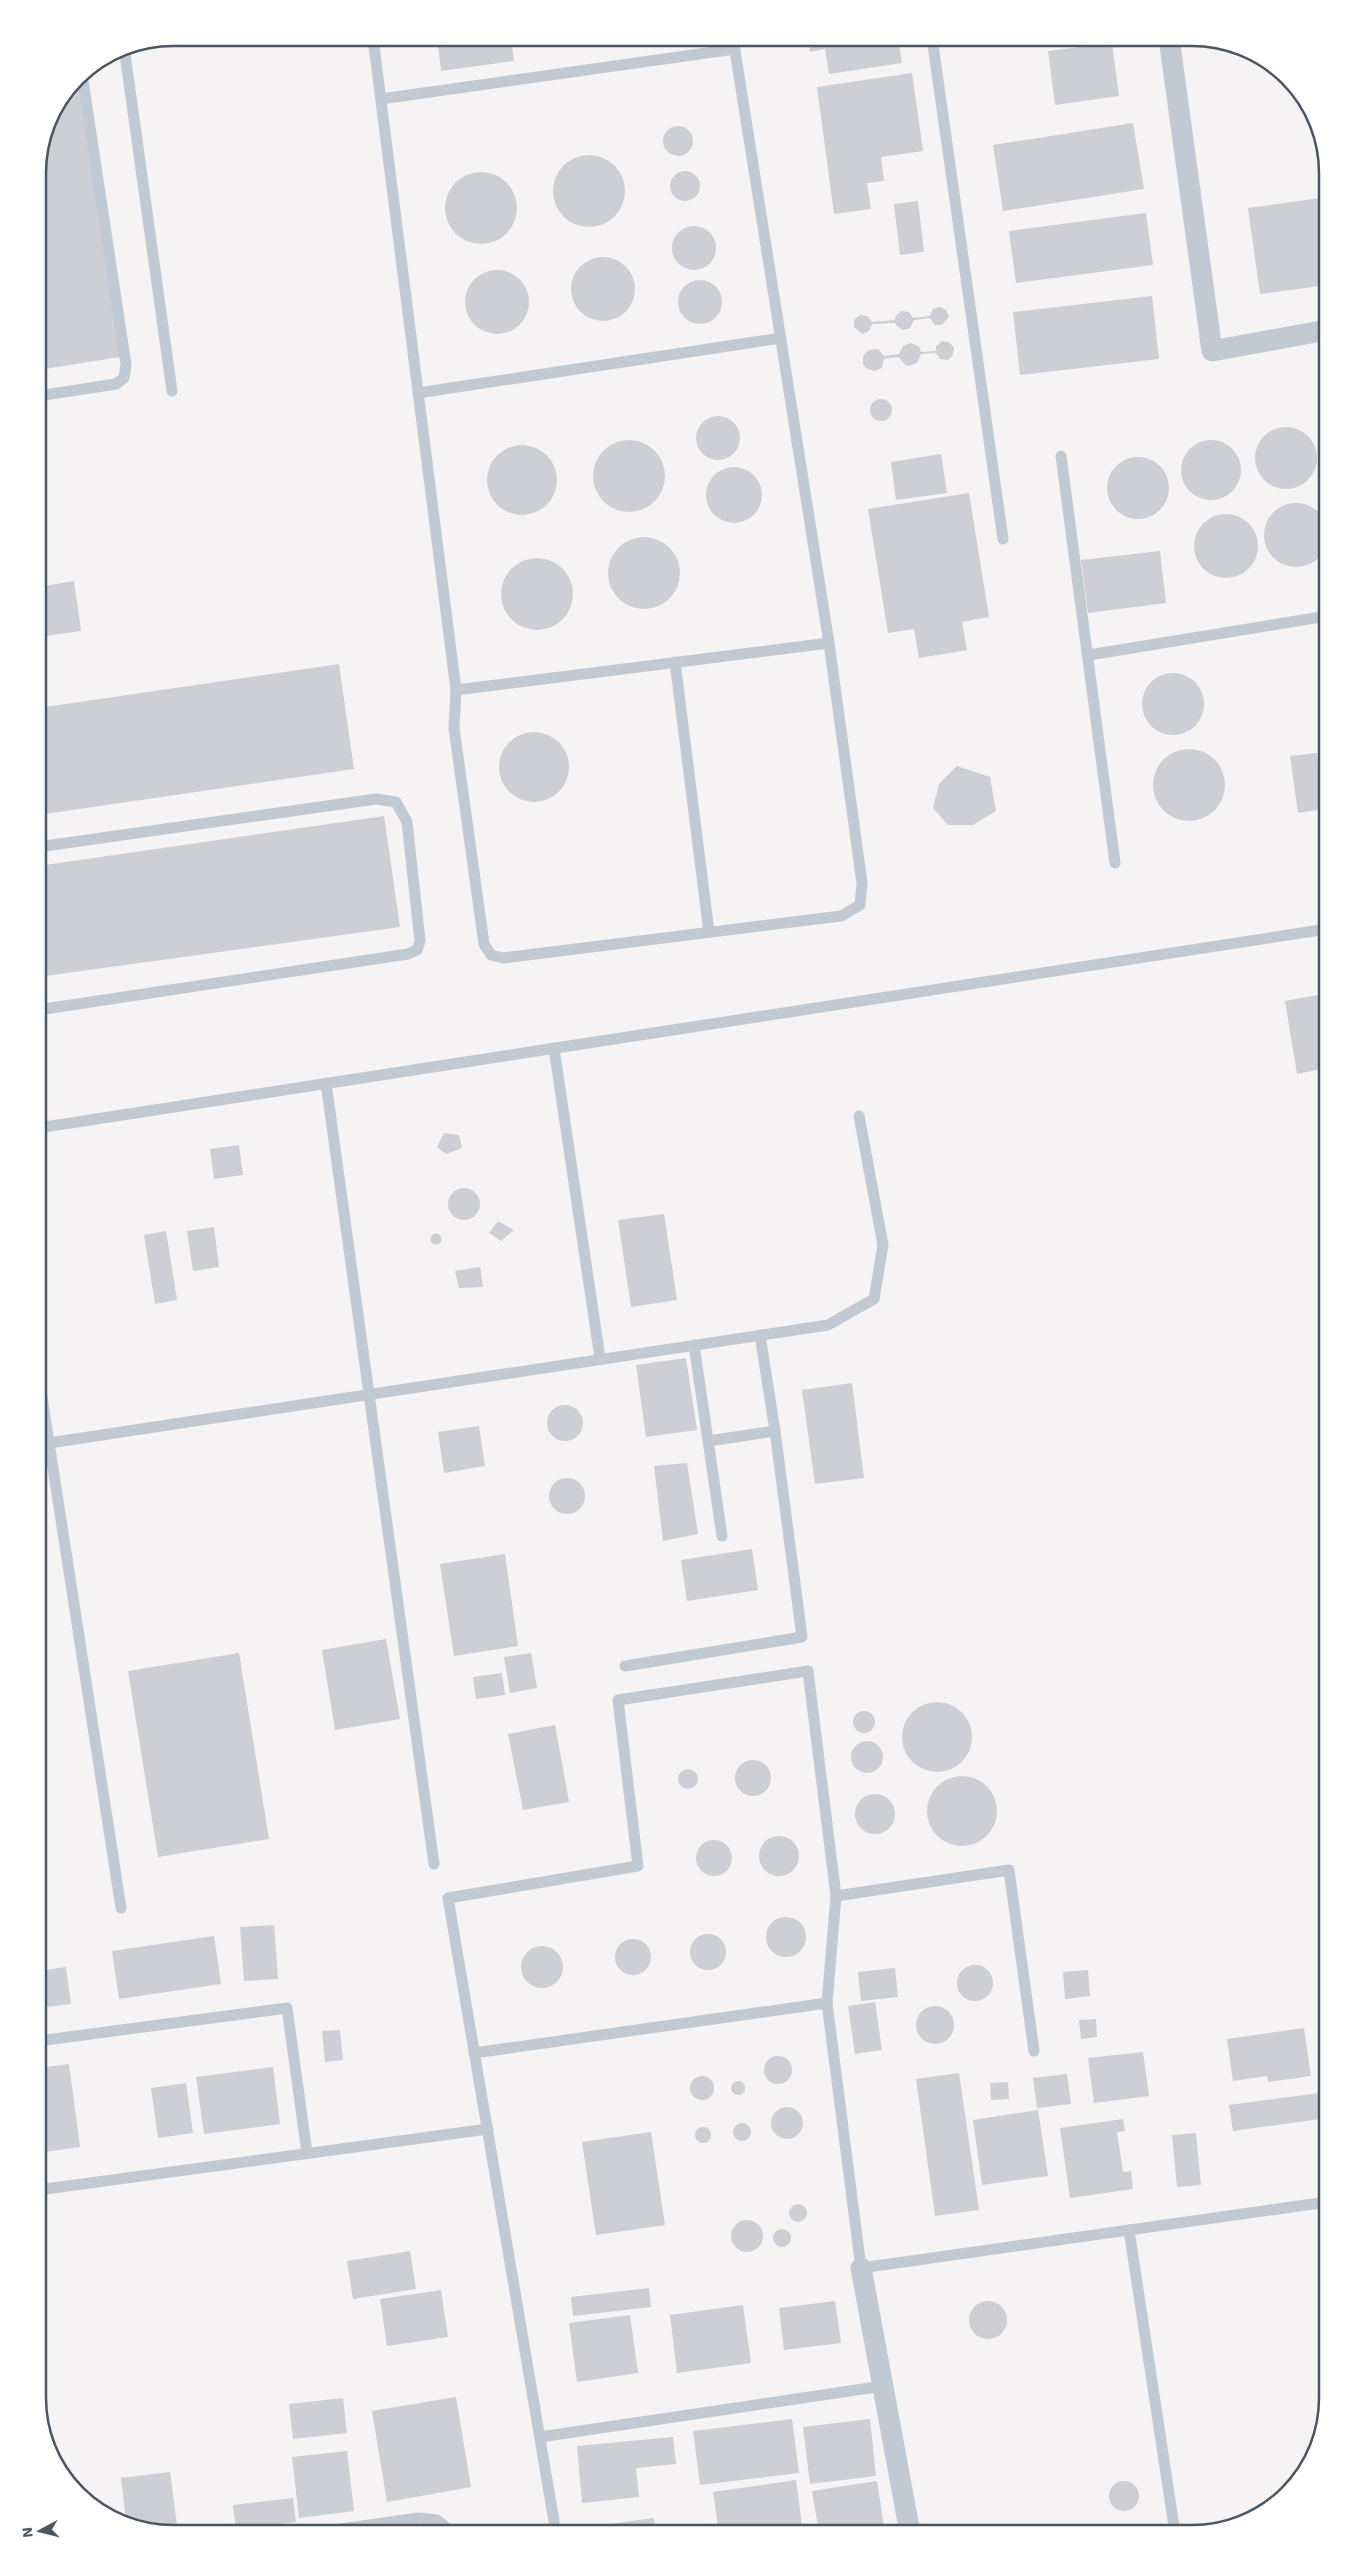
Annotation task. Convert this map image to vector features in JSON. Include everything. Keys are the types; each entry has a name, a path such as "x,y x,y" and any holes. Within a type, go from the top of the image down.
{"street":[{"path":"1171,47 1212,351 1319,332"},
{"path":"861,2268 908,2525"}],"lane":[{"path":"374,46 456,690 454,728 484,944 491,955 503,958 840,916 860,905 862,883 829,643 735,47"},
{"path":"381,99 712,47"},
{"path":"933,47 1003,539"},
{"path":"125,56 172,391"},
{"path":"47,395 116,384 124,378 126,365 84,84"},
{"path":"418,393 781,338"},
{"path":"1062,456 1115,863"},
{"path":"1089,655 1319,617"},
{"path":"456,690 829,643"},
{"path":"675,662 709,932"},
{"path":"47,846 376,799 396,802 407,822 420,941 417,950 408,954 47,1009"},
{"path":"47,1127 1319,930"},
{"path":"554,1048 600,1358"},
{"path":"326,1083 434,1864"},
{"path":"49,1443 600,1358 828,1325 874,1299 883,1245 859,1116"},
{"path":"625,1666 802,1638 775,1431 760,1335"},
{"path":"694,1345 722,1536"},
{"path":"46,1426 121,1908"},
{"path":"709,1441 775,1431"},
{"path":"555,2524 448,1898 638,1866 618,1700 808,1671 836,1896 827,2003 861,2268 1319,2203"},
{"path":"836,1896 1009,1870 1034,2051"},
{"path":"474,2053 827,2003"},
{"path":"46,2040 287,2008 307,2153"},
{"path":"46,2189 488,2128"},
{"path":"1130,2230 1174,2525"},
{"path":"540,2437 883,2386"},
{"path":"374,2524 418,2518 437,2520 442,2524"}],"building":[{"path":"438,46 512,46 514,61 441,71"},
{"path":"809,47 899,47 902,63 829,74 825,49 810,52"},
{"path":"1081,47 1113,47 1119,96 1055,105 1048,51"},
{"path":"912,73 923,151 881,157 884,181 867,183 871,209 834,214 817,87"},
{"path":"80,88 120,357 47,369 47,157 56,125 63,110"},
{"path":"1133,123 1144,189 1003,211 993,145"},
{"path":"678,126 689,130 693,141 689,152 678,156 667,152 663,141 667,130"},
{"path":"582,155 596,155 615,165 625,184 625,198 615,217 596,227 582,227 563,217 553,198 553,184 563,165"},
{"path":"685,171 696,175 700,186 696,197 685,201 674,197 670,186 674,175"},
{"path":"474,172 488,172 507,182 517,201 517,215 507,234 488,244 474,244 455,234 445,215 445,201 455,182"},
{"path":"1319,198 1319,286 1260,294 1248,208"},
{"path":"918,201 924,252 900,255 894,204"},
{"path":"1146,213 1153,265 1016,283 1009,231"},
{"path":"694,226 706,230 712,236 716,248 712,260 706,266 694,270 682,266 676,260 672,248 676,236 682,230"},
{"path":"597,257 609,257 626,266 633,277 635,289 633,301 626,312 609,321 597,321 585,316 576,307 571,295 571,283 576,271 585,262"},
{"path":"491,270 503,270 520,279 527,290 529,302 527,314 520,325 503,334 491,334 479,329 470,320 465,308 465,296 470,284 479,275"},
{"path":"700,280 712,284 718,290 722,302 718,314 712,320 700,324 688,320 682,314 678,302 682,290 688,284"},
{"path":"1152,296 1159,359 1020,375 1013,312"},
{"path":"940,307 946,310 949,317 942,325 935,325 930,318 914,320 910,328 903,330 895,323 872,324 869,331 862,334 854,327 854,320 860,315 867,316 872,322 895,320 901,311 909,312 913,318 930,316 933,309"},
{"path":"942,341 949,342 954,348 953,355 948,360 940,359 936,353 921,354 917,363 909,366 905,365 899,357 884,359 882,368 874,371 866,368 863,364 863,356 869,350 878,349 884,356 899,354 903,346 911,343 919,347 921,352 936,351 936,346"},
{"path":"881,399 889,402 892,410 889,418 881,421 873,418 870,410 873,402"},
{"path":"718,416 730,420 736,426 740,438 736,450 730,456 718,460 706,456 700,450 696,438 700,426 706,420"},
{"path":"1280,427 1292,427 1308,436 1315,446 1317,458 1315,470 1308,480 1292,489 1280,489 1269,484 1260,475 1255,464 1255,452 1260,441 1269,432"},
{"path":"636,440 655,450 663,462 665,476 663,490 655,502 643,510 622,512 603,502 595,490 593,469 603,450 615,442"},
{"path":"1205,440 1217,440 1228,445 1236,453 1241,464 1239,482 1228,495 1217,500 1205,500 1194,495 1186,487 1181,476 1181,464 1186,453 1194,445"},
{"path":"515,445 529,445 542,451 551,460 557,473 555,493 547,505 529,515 515,515 502,509 493,500 487,487 487,473 493,460 502,451"},
{"path":"941,454 947,493 896,500 891,462"},
{"path":"1132,457 1144,457 1160,466 1167,476 1169,488 1167,500 1160,510 1144,519 1132,519 1121,514 1112,505 1107,494 1107,482 1112,471 1121,462"},
{"path":"734,467 745,469 754,475 760,484 762,495 760,506 754,515 745,521 734,523 723,521 714,515 708,506 706,495 708,484 714,475 723,469"},
{"path":"969,493 989,617 962,622 967,650 919,658 914,629 888,633 868,509"},
{"path":"1296,503 1319,512 1319,558 1308,564 1296,567 1284,564 1273,558 1267,547 1264,535 1267,523 1273,512 1284,506"},
{"path":"1226,514 1244,520 1252,528 1258,546 1252,564 1244,572 1226,578 1208,572 1200,564 1194,546 1200,528 1208,520"},
{"path":"637,537 651,537 670,547 680,566 680,580 670,599 651,609 637,609 618,599 608,580 608,566 618,547"},
{"path":"1160,551 1166,603 1088,613 1081,560"},
{"path":"544,558 563,568 571,580 573,594 571,608 563,620 551,628 530,630 511,620 503,608 501,587 511,568 523,560"},
{"path":"74,581 81,631 47,636 47,586"},
{"path":"339,664 354,769 47,814 47,707"},
{"path":"1173,673 1190,678 1195,682 1199,687 1204,704 1199,721 1195,726 1190,730 1173,735 1156,730 1151,726 1147,721 1142,704 1147,687 1151,682 1156,678"},
{"path":"534,732 553,738 563,748 569,767 563,786 553,796 534,802 515,796 505,786 499,767 505,748 515,738"},
{"path":"1182,749 1196,749 1215,759 1225,778 1225,792 1215,811 1196,821 1182,821 1163,811 1153,792 1153,778 1163,759"},
{"path":"1317,753 1319,810 1298,813 1290,756"},
{"path":"957,766 990,777 996,811 973,825 948,825 933,808 939,784"},
{"path":"384,816 400,927 47,976 47,865"},
{"path":"1319,995 1319,1070 1297,1074 1285,1001"},
{"path":"444,1133 459,1135 462,1148 446,1154 437,1147"},
{"path":"239,1145 243,1175 214,1179 210,1149"},
{"path":"464,1188 475,1193 480,1204 475,1215 464,1220 453,1215 448,1204 453,1193"},
{"path":"664,1214 677,1300 631,1307 618,1220"},
{"path":"498,1221 514,1230 501,1241 489,1233"},
{"path":"214,1227 219,1267 193,1271 187,1231"},
{"path":"166,1231 177,1300 155,1304 144,1235"},
{"path":"434,1234 438,1234 441,1239 440,1243 434,1244 431,1241 431,1237"},
{"path":"480,1267 483,1287 459,1288 455,1271"},
{"path":"686,1358 697,1430 646,1437 636,1365"},
{"path":"852,1383 864,1478 815,1484 802,1390"},
{"path":"565,1405 577,1411 583,1423 577,1435 565,1441 553,1435 547,1423 553,1411"},
{"path":"479,1426 485,1466 444,1473 438,1432"},
{"path":"687,1463 698,1534 663,1541 654,1466"},
{"path":"567,1478 579,1484 585,1496 579,1508 567,1514 555,1508 549,1496 555,1484"},
{"path":"752,1549 758,1590 687,1601 681,1560"},
{"path":"505,1554 518,1646 454,1656 440,1564"},
{"path":"386,1639 400,1719 335,1730 322,1650"},
{"path":"239,1653 269,1839 158,1857 128,1671"},
{"path":"531,1653 537,1688 510,1693 504,1657"},
{"path":"502,1673 505,1695 476,1699 473,1677"},
{"path":"937,1702 956,1708 966,1718 972,1737 966,1756 956,1766 937,1772 918,1766 908,1756 902,1737 908,1718 918,1708"},
{"path":"864,1711 872,1714 875,1722 872,1730 864,1733 856,1730 853,1722 856,1714"},
{"path":"555,1725 569,1802 523,1810 508,1734"},
{"path":"867,1741 879,1745 883,1757 879,1769 867,1773 855,1769 851,1757 855,1745"},
{"path":"753,1760 765,1766 771,1778 765,1790 753,1796 741,1790 735,1778 741,1766"},
{"path":"688,1769 695,1772 698,1779 695,1786 688,1789 681,1786 678,1779 681,1772"},
{"path":"962,1776 981,1782 991,1792 997,1811 991,1830 981,1840 962,1846 943,1840 933,1830 927,1811 933,1792 943,1782"},
{"path":"871,1794 879,1794 886,1797 892,1803 895,1814 892,1825 886,1831 879,1834 871,1834 864,1831 858,1825 855,1818 855,1810 858,1803 864,1797"},
{"path":"783,1836 790,1839 796,1845 799,1856 798,1864 790,1873 783,1876 775,1876 768,1873 760,1864 759,1852 762,1845 771,1837"},
{"path":"714,1840 726,1846 732,1858 726,1870 714,1876 702,1870 696,1858 702,1846"},
{"path":"790,1917 797,1920 803,1926 806,1937 805,1945 797,1954 790,1957 782,1957 775,1954 767,1945 766,1933 769,1926 778,1918"},
{"path":"274,1925 278,1979 244,1981 240,1927"},
{"path":"708,1934 720,1940 726,1952 720,1964 708,1970 696,1964 690,1952 696,1940"},
{"path":"214,1936 221,1984 119,1999 112,1951"},
{"path":"633,1939 645,1945 651,1957 645,1969 633,1975 621,1969 615,1957 621,1945"},
{"path":"546,1946 554,1949 560,1955 563,1967 560,1979 554,1985 538,1988 530,1985 524,1979 521,1963 524,1955 530,1949"},
{"path":"975,1965 982,1966 988,1970 992,1976 992,1990 988,1996 982,2000 975,2001 968,2000 962,1996 958,1990 957,1983 958,1976 962,1970 968,1966"},
{"path":"66,1967 71,2004 46,2007 46,1970"},
{"path":"895,1968 898,1997 861,2001 858,1972"},
{"path":"1088,1970 1090,1996 1065,1999 1063,1972"},
{"path":"875,2002 882,2050 855,2054 848,2006"},
{"path":"935,2006 949,2011 954,2025 949,2039 935,2044 921,2039 916,2025 921,2011"},
{"path":"1096,2019 1097,2037 1081,2039 1079,2020"},
{"path":"1304,2028 1311,2076 1268,2082 1267,2076 1233,2081 1227,2039"},
{"path":"340,2030 343,2060 325,2062 322,2031"},
{"path":"1143,2052 1149,2096 1094,2103 1088,2058"},
{"path":"778,2056 788,2060 792,2070 788,2080 778,2084 768,2080 764,2070 768,2060"},
{"path":"69,2064 80,2147 46,2152 46,2067"},
{"path":"273,2067 280,2124 204,2134 196,2077"},
{"path":"959,2073 979,2210 935,2216 916,2079"},
{"path":"1067,2074 1071,2104 1037,2108 1033,2078"},
{"path":"702,2076 707,2077 713,2083 713,2093 707,2099 702,2100 697,2099 691,2093 690,2088 691,2083 697,2077"},
{"path":"738,2081 743,2083 745,2088 743,2093 738,2095 733,2093 731,2088 733,2083"},
{"path":"1008,2082 1009,2099 991,2100 990,2083"},
{"path":"186,2083 193,2133 158,2138 151,2088"},
{"path":"1319,2093 1319,2119 1233,2131 1229,2105"},
{"path":"787,2107 793,2108 798,2112 802,2117 802,2129 798,2134 793,2138 787,2139 781,2138 776,2134 772,2129 771,2123 772,2117 776,2112 781,2108"},
{"path":"1038,2110 1048,2176 982,2185 973,2120"},
{"path":"1123,2119 1125,2131 1117,2132 1123,2172 1131,2171 1133,2189 1070,2198 1060,2128"},
{"path":"742,2123 748,2126 751,2132 748,2138 742,2141 736,2138 733,2132 736,2126"},
{"path":"700,2127 706,2127 711,2132 709,2141 700,2143 695,2138 695,2132"},
{"path":"651,2132 665,2225 596,2235 582,2142"},
{"path":"1196,2133 1201,2185 1177,2187 1172,2135"},
{"path":"798,2204 806,2209 807,2213 802,2221 798,2222 790,2217 789,2213 794,2205"},
{"path":"747,2220 759,2224 763,2236 759,2248 747,2252 735,2248 731,2236 735,2224"},
{"path":"778,2229 786,2229 791,2234 789,2245 778,2247 773,2242 773,2234"},
{"path":"410,2251 416,2289 353,2299 347,2261"},
{"path":"649,2288 651,2307 573,2316 571,2297"},
{"path":"441,2290 448,2337 387,2346 380,2299"},
{"path":"835,2301 841,2343 784,2350 779,2308"},
{"path":"988,2301 1002,2306 1007,2320 1002,2334 988,2339 974,2334 969,2320 974,2306"},
{"path":"743,2305 751,2363 677,2373 670,2315"},
{"path":"630,2315 638,2373 577,2382 569,2323"},
{"path":"456,2397 471,2487 387,2502 372,2411"},
{"path":"343,2398 347,2433 293,2439 289,2404"},
{"path":"792,2419 799,2473 700,2485 693,2431"},
{"path":"870,2419 876,2476 810,2484 803,2427"},
{"path":"673,2437 676,2464 636,2468 639,2497 582,2503 577,2446"},
{"path":"347,2451 354,2511 299,2518 292,2457"},
{"path":"170,2472 177,2524 149,2522 125,2515 121,2478"},
{"path":"796,2480 802,2525 718,2525 713,2492"},
{"path":"877,2481 884,2525 818,2525 812,2491"},
{"path":"1124,2481 1130,2482 1138,2490 1138,2502 1130,2510 1124,2511 1118,2510 1110,2502 1109,2496 1110,2490 1118,2482"},
{"path":"293,2498 296,2522 235,2524 233,2505"},
{"path":"654,2518 655,2524 608,2524"}]}
